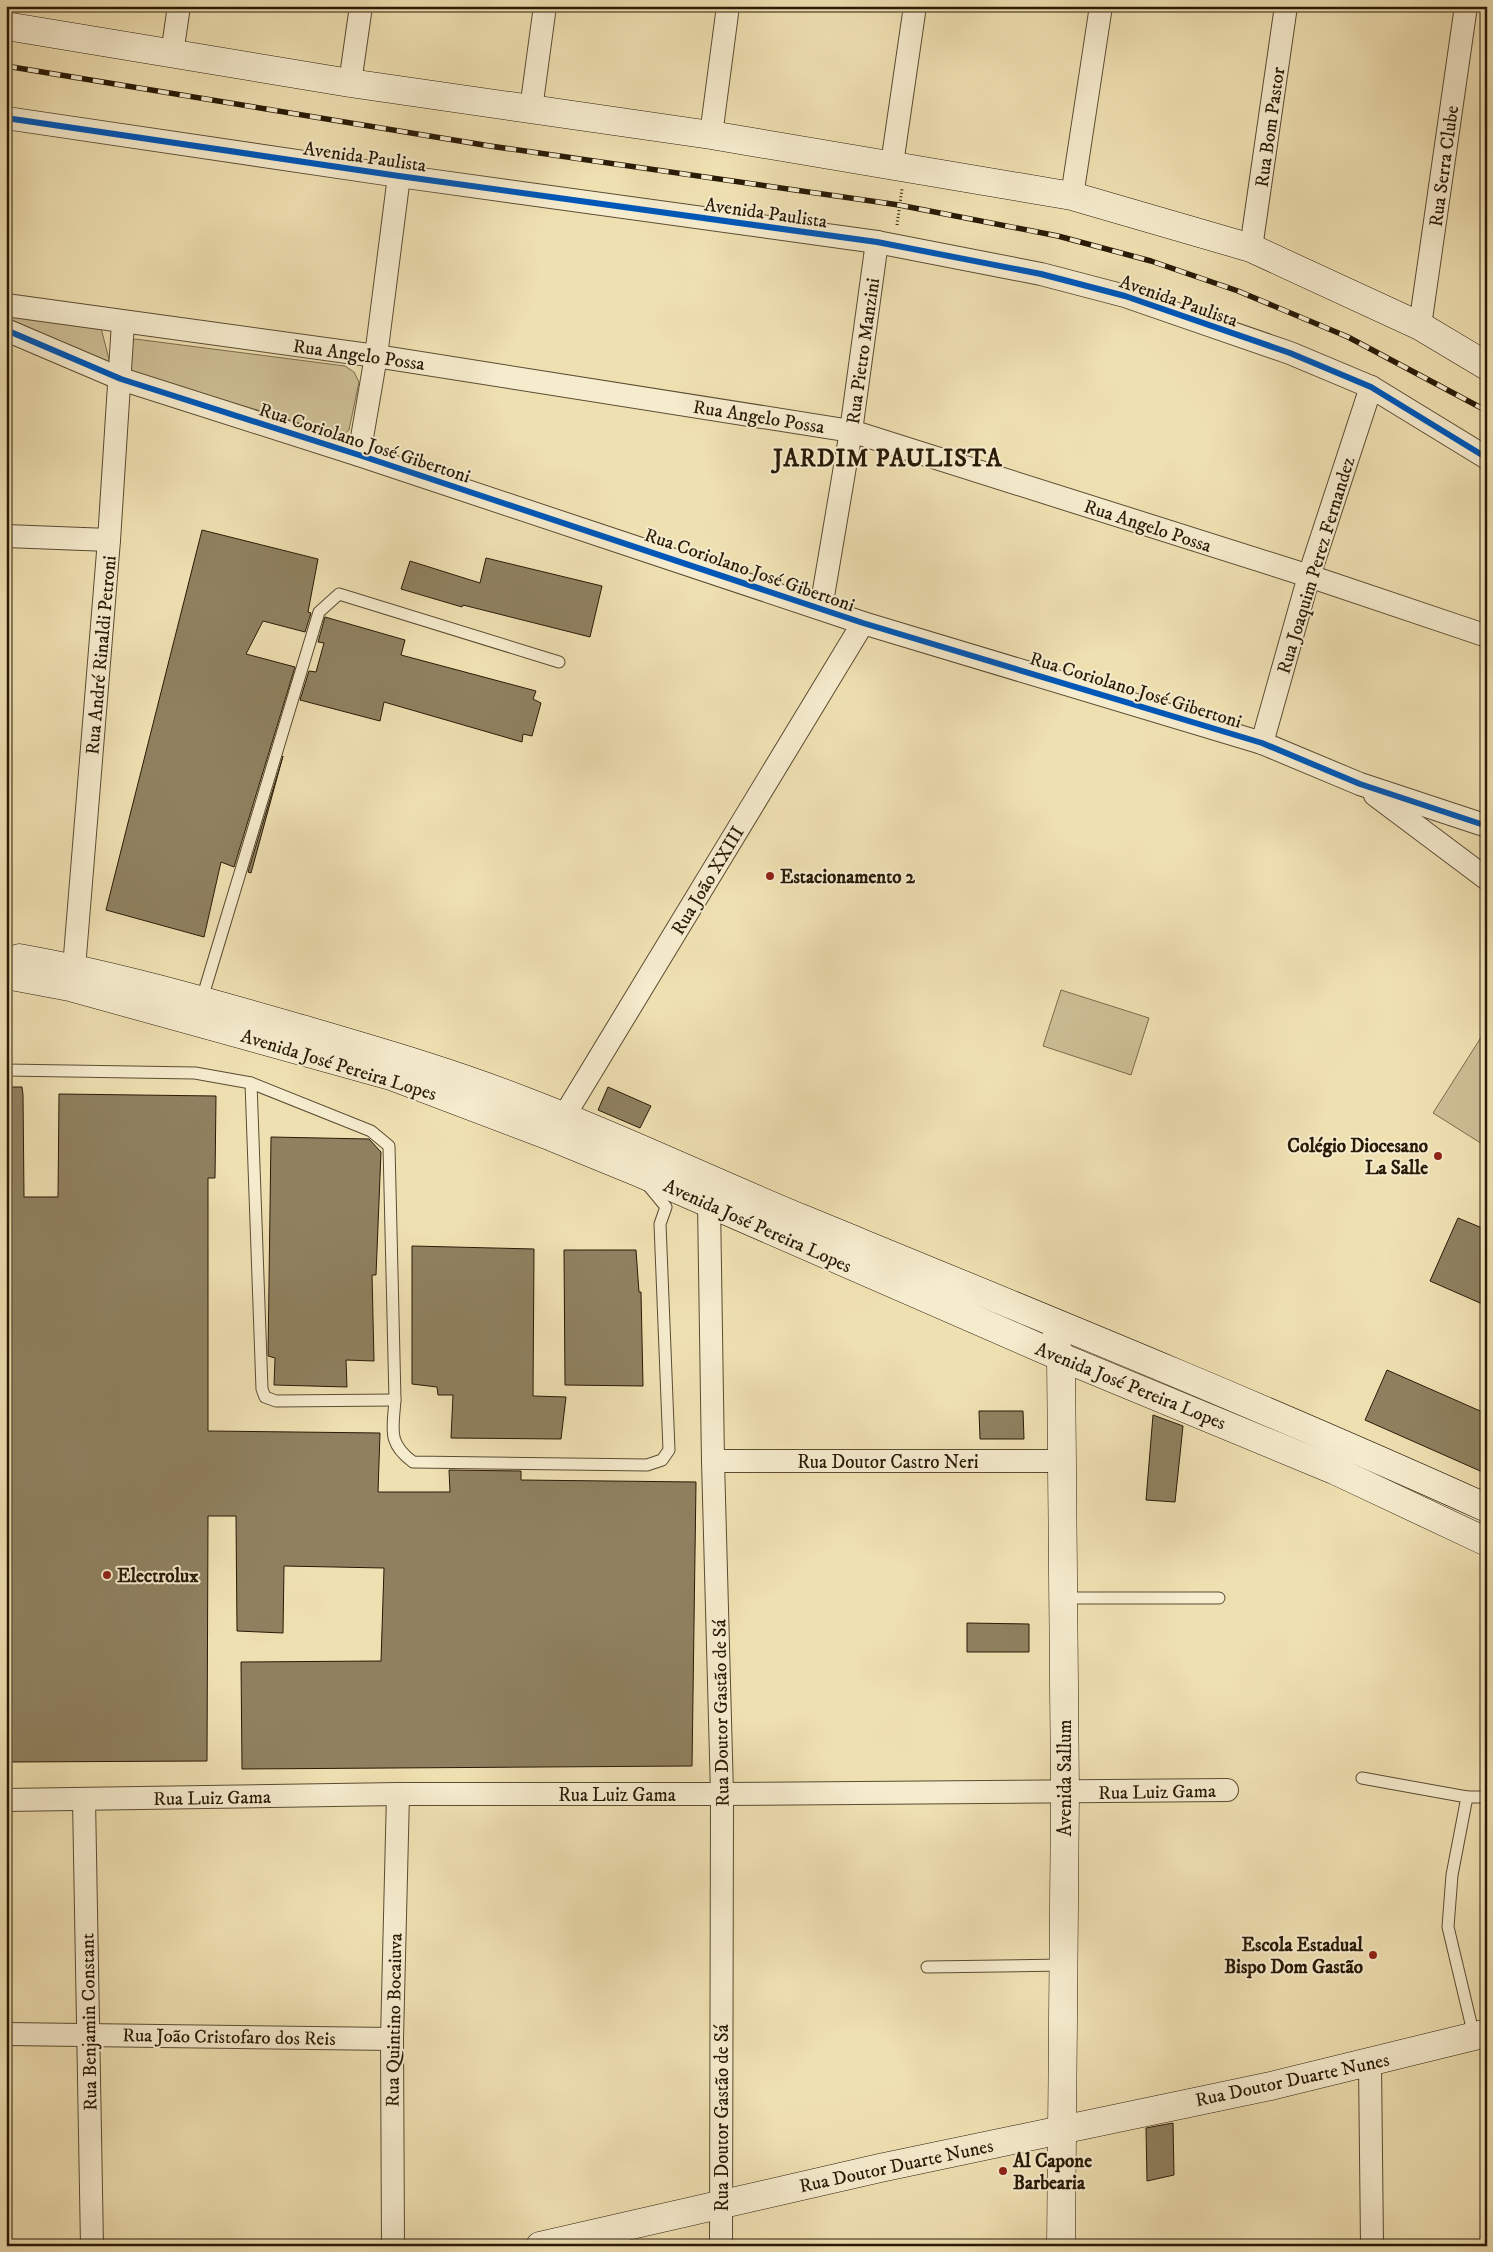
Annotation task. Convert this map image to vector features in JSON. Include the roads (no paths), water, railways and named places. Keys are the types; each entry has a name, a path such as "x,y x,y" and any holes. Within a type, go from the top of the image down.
{"street":[{"path":"172,54 179,6"},
{"path":"350,83 361,6"},
{"path":"531,109 544,6"},
{"path":"711,135 728,6"},
{"path":"898,165 915,6"},
{"path":"1072,196 1101,6"},
{"name":"Rua Bom Pastor","path":"1251,248 1286,6"},
{"name":"Rua Serra Clube","path":"1420,326 1466,6"},
{"path":"6,26 350,83 711,135 898,165 1072,196 1251,248 1420,326 1487,366"},
{"name":"Avenida Paulista","path":"6,118 399,176 886,244 1032,272 1125,296 1290,353 1371,387 1487,458"},
{"path":"359,455 376,356 399,176"},
{"name":"Rua Pietro Manzini","path":"821,608 886,244"},
{"name":"Rua Angelo Possa","path":"6,305 376,356 852,431 1309,576 1487,636"},
{"name":"Rua André Rinaldi Petroni","path":"72,978 109,540 121,379 123,322"},
{"name":"Rua Coriolano José Gibertoni","path":"6,330 121,379 359,455 864,623 1262,743 1360,784 1487,826"},
{"name":"Rua Joaquim Perez Fernandez","path":"1262,743 1309,576 1371,387"},
{"path":"6,536 109,540"},
{"name":"Rua João XXIII","path":"557,1127 864,623"},
{"path":"1360,784 1487,879"},
{"name":"Avenida José Pereira Lopes","path":"6,956 72,978 199,1010 391,1076 557,1127 714,1193 1062,1357 1334,1470 1487,1542"},
{"name":"Avenida José Pereira Lopes","path":"6,975 72,978"},
{"name":"Avenida José Pereira Lopes","path":"714,1193 1040,1316 1347,1444 1487,1508"},
{"name":"Rua Doutor Gastão de Sá","path":"714,1193 713,1461 722,1794 721,2246"},
{"name":"Avenida Sallum","path":"1040,1316 1062,1357 1065,1793 1061,2246"},
{"path":"1334,1470 1347,1444"},
{"name":"Rua Doutor Castro Neri","path":"713,1461 1063,1461"},
{"name":"Rua Luiz Gama","path":"6,1800 398,1794 1065,1793 1227,1790"},
{"name":"Rua Quintino Bocaiuva","path":"393,2246 392,2039 398,1794"},
{"name":"Rua Benjamin Constant","path":"84,1799 92,2246"},
{"name":"Rua João Cristofaro dos Reis","path":"6,2034 392,2039"},
{"name":"Rua Doutor Duarte Nunes","path":"540,2246 720,2204 1370,2063 1480,2035"},
{"path":"1370,2063 1372,2246"}],"lane":[{"path":"199,1010 319,612 339,594 559,662"},
{"path":"6,1070 194,1073 251,1083 372,1131 389,1146 394,1400 392,1434 400,1452 413,1462 647,1465 662,1460 669,1450 660,1224 666,1207 639,1160"},
{"path":"251,1083 262,1389 265,1397 276,1401 394,1400"},
{"path":"1064,1598 1219,1598"},
{"path":"1362,1778 1467,1797 1487,1797"},
{"path":"1467,1797 1452,1875 1448,1927 1480,2035"},
{"path":"927,1967 1064,1965"}],"railway":[{"path":"6,66 490,146 899,205 1058,236 1151,261 1238,291 1348,337 1487,411"}],"place":[{"name":"Estacionamento 2","path":"770,876"},
{"name":"Colégio Diocesano La Salle","path":"1438,1156"},
{"name":"Electrolux","path":"107,1575"},
{"name":"Escola Estadual Bispo Dom Gastão","path":"1373,1955"},
{"name":"Al Capone Barbearia","path":"1003,2171"}],"district":[{"name":"JARDIM PAULISTA","path":"888,458"}]}
